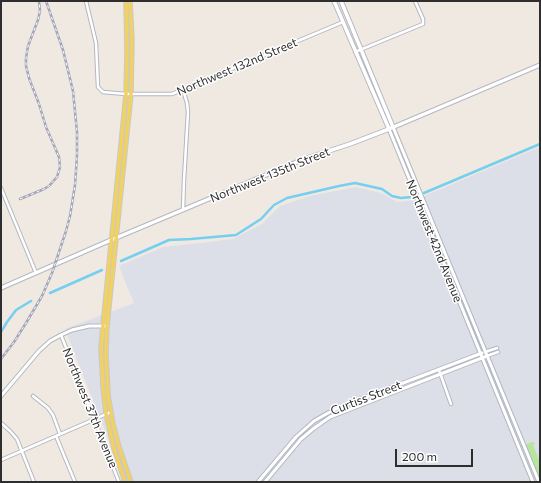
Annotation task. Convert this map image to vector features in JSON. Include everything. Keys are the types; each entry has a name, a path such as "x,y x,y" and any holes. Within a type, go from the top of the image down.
{"main road":[{"path":"125,482 114,449 106,414 102,368 111,240 126,94 128,51 126,1"},
{"path":"130,1 132,40 131,94 116,238 105,325 108,395 119,448 131,482"},
{"name":"Northwest 42nd Avenue","path":"334,1 389,129"},
{"name":"Northwest 42nd Avenue","path":"341,1 393,127"},
{"path":"343,22 349,20"},
{"name":"Northwest 135th Street","path":"1,288 304,159 389,129 540,65"}],"street":[{"name":"Northwest 132nd Street","path":"86,1 96,43 98,87 104,92 126,94 172,94 343,22"},
{"path":"355,52 423,24 423,19 415,1"},
{"path":"183,90 188,112 183,210"},
{"name":"Northwest 42nd Avenue","path":"393,127 539,482"},
{"name":"Northwest 42nd Avenue","path":"389,129 533,482"},
{"path":"1,188 36,273"},
{"path":"418,201 422,199"},
{"path":"449,279 454,276"},
{"path":"1,396 39,351 50,341 78,329 90,326 105,325"},
{"name":"Northwest 37th Avenue","path":"61,335 119,482"},
{"name":"Curtiss Street","path":"265,482 307,434 319,424 336,414 440,375 497,348"},
{"name":"Curtiss Street","path":"486,354 498,352"},
{"name":"Curtiss Street","path":"258,482 292,441 314,421 334,410 438,370 481,356"},
{"path":"438,370 451,404"},
{"path":"33,396 48,408 53,415 60,434"},
{"path":"1,460 111,412"},
{"path":"1,423 17,439 34,482"},
{"path":"304,430 307,434"},
{"path":"56,436 75,482"},
{"path":"518,445 523,443"}],"shaded area":[{"path":"540,147 540,482 125,482 65,329 134,303 119,266 163,247 233,239 262,224 280,206 310,196 356,187 381,193 397,202 415,200"}],"green space":[{"path":"532,442 535,444 533,445 540,462 540,480 526,446"}],"waterway":[{"path":"424,193 540,144"},
{"path":"121,261 169,240 236,235 261,219 274,205 287,198 339,186 355,183 382,189 392,196 401,198 411,197"},
{"path":"50,293 102,270"},
{"path":"1,332 16,310 31,301"}],"railway":[{"path":"20,199 49,186 57,177 60,167 59,157 46,127 26,66 28,46 40,11 39,1"},
{"path":"1,359 26,323 42,296 52,273 70,216 75,185 77,132 73,91 63,50 46,1"}]}
